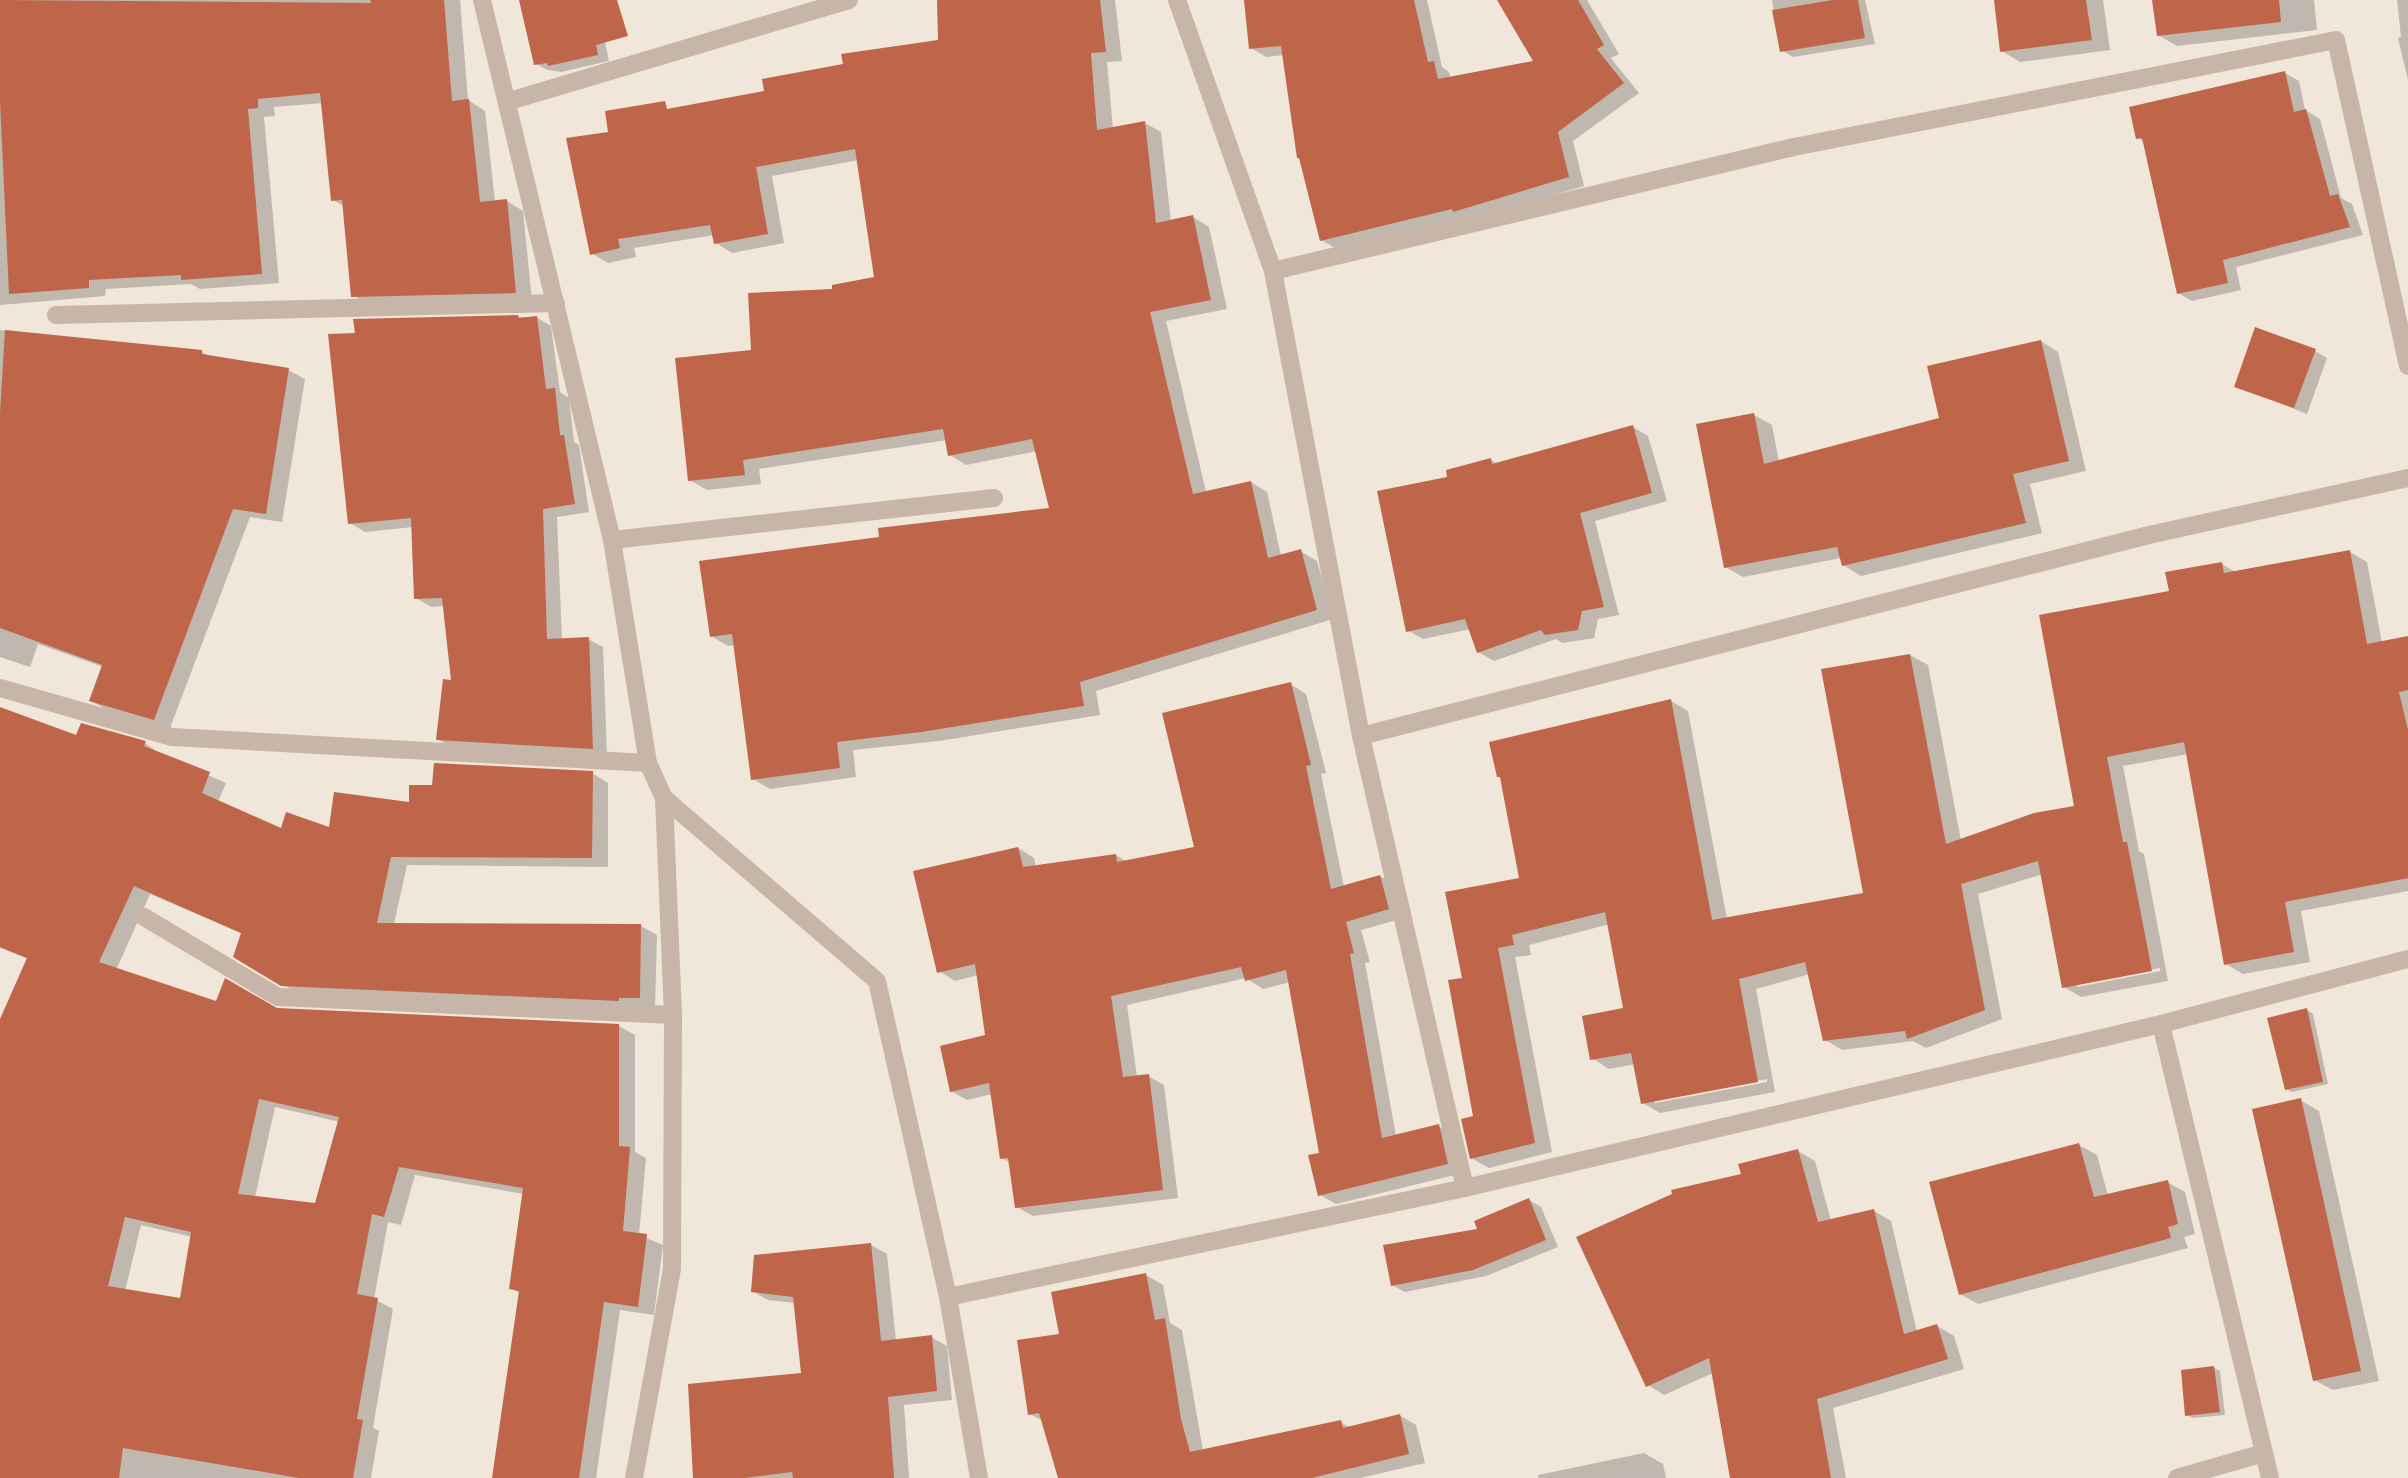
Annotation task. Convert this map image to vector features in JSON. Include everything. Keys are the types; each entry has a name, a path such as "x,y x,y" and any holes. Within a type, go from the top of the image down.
{"street":[{"path":"482,0 509,101 612,540 648,763 664,798 673,1015 672,1269 634,1478"},
{"path":"509,101 849,0"},
{"path":"1177,0 1273,271 1361,736 1465,1188"},
{"path":"1273,271 1794,148 2336,40 2408,366"},
{"path":"56,315 556,303"},
{"path":"1361,736 2149,535 2408,478"},
{"path":"612,540 994,498"},
{"path":"0,688 172,737 648,763"},
{"path":"664,798 877,981 948,1297 979,1478"},
{"path":"144,917 278,996 673,1015"},
{"path":"948,1297 1465,1188 2161,1024 2408,959"},
{"path":"2161,1024 2270,1478"},
{"path":"2177,1478 2264,1453"}],"building":[{"path":"0,0 371,3 370,0 444,0 452,101 469,99 480,202 507,199 516,293 351,297 342,200 331,201 320,93 258,99 258,108 248,109 262,274 181,280 181,275 89,280 89,288 9,294 0,101"},
{"path":"519,0 617,0 628,36 596,45 598,55 548,66 547,63 534,65"},
{"path":"937,0 1100,0 1106,52 1091,53 1097,130 1145,121 1156,223 1193,215 1211,300 1150,312 1193,494 1251,481 1268,558 1301,549 1317,610 1080,682 1084,706 921,732 837,742 840,768 751,780 732,634 710,637 699,561 879,537 878,528 1049,508 1032,439 948,456 943,429 743,460 745,475 688,481 675,358 751,350 748,293 832,289 832,285 874,277 855,149 756,167 768,234 714,244 710,225 618,239 620,248 590,255 566,138 608,132 605,111 665,101 667,109 764,91 762,79 843,64 841,54 938,40"},
{"path":"1244,0 1414,0 1428,62 1434,61 1438,79 1533,61 1497,0 1578,0 1604,45 1597,49 1624,83 1558,132 1569,177 1453,212 1452,209 1320,241 1297,158 1281,46 1249,49"},
{"path":"1833,0 1858,0 1865,38 1780,52 1772,10"},
{"path":"1994,0 2086,0 2092,40 2000,52"},
{"path":"2152,0 2279,0 2281,22 2157,36"},
{"path":"2285,71 2294,112 2306,109 2330,196 2338,194 2350,227 2223,260 2228,283 2177,294 2142,138 2136,139 2129,107"},
{"path":"518,315 519,318 537,316 546,389 555,388 560,435 564,435 575,504 543,509 547,639 589,637 593,749 436,740 443,679 451,680 442,598 414,599 411,518 348,524 328,334 355,333 353,319"},
{"path":"2255,327 2316,349 2294,408 2234,387"},
{"path":"5,330 202,350 202,354 289,368 266,514 233,509 154,720 89,701 102,665 0,628 0,413"},
{"path":"2041,340 2069,461 2013,474 2026,523 1842,566 1837,547 1724,568 1696,424 1754,413 1764,464 1939,418 1927,366"},
{"path":"1633,425 1652,493 1580,513 1604,607 1582,611 1578,630 1545,635 1541,630 1477,653 1465,619 1406,632 1377,491 1447,477 1446,470 1491,458 1492,464"},
{"path":"2350,550 2367,644 2408,636 2408,690 2399,692 2408,730 2408,878 2285,902 2294,952 2224,965 2184,742 2107,757 2152,971 2062,988 2038,861 1961,884 1985,1010 1907,1039 1905,1031 1823,1041 1805,962 1739,979 1758,1082 1641,1104 1631,1053 1590,1060 1582,1016 1623,1008 1605,912 1512,935 1514,945 1498,948 1535,1143 1470,1159 1461,1119 1473,1116 1448,980 1462,978 1445,892 1519,878 1500,777 1497,777 1489,742 1671,699 1712,920 1863,893 1821,669 1910,654 1946,844 2034,813 2074,806 2039,615 2169,591 2165,572 2222,562 2224,573"},
{"path":"1291,682 1311,765 1306,766 1331,889 1380,875 1389,909 1346,922 1354,953 1350,954 1382,1138 1439,1124 1448,1164 1318,1196 1308,1155 1319,1153 1286,970 1245,981 1241,967 1111,996 1123,1077 1149,1074 1163,1190 1015,1208 1008,1158 1000,1159 989,1083 950,1092 940,1046 985,1035 975,964 937,973 913,871 1018,847 1023,867 1116,854 1117,862 1194,847 1162,713"},
{"path":"0,707 76,735 81,723 146,741 144,746 210,772 202,793 281,828 286,812 329,827 334,792 409,802 409,785 432,785 434,763 593,771 592,858 391,857 377,923 641,924 640,998 619,998 619,1001 281,986 233,957 241,933 134,886 99,962 216,1001 225,978 277,1008 619,1024 619,1146 630,1147 623,1231 647,1234 638,1307 604,1302 579,1478 492,1478 519,1291 509,1289 523,1188 399,1167 384,1217 372,1214 357,1294 378,1298 357,1419 363,1420 353,1478 299,1478 123,1448 119,1478 0,1478 0,1019 27,958 0,947","holes":["259,1099 339,1117 315,1203 238,1194","125,1217 191,1232 180,1298 108,1286"]},
{"path":"2307,1008 2323,1082 2285,1090 2267,1018"},
{"path":"2301,1098 2361,1371 2313,1381 2252,1109"},
{"path":"2079,1143 2094,1197 2168,1180 2178,1224 2168,1227 2171,1238 1959,1295 1929,1182"},
{"path":"1798,1149 1818,1222 1874,1209 1904,1334 1937,1324 1948,1359 1817,1399 1831,1478 1730,1478 1709,1358 1646,1387 1576,1237 1672,1194 1671,1190 1741,1174 1738,1164"},
{"path":"1529,1198 1546,1240 1473,1270 1391,1286 1383,1245 1477,1229 1474,1221"},
{"path":"871,1243 881,1341 932,1335 937,1391 888,1397 894,1478 793,1478 792,1472 745,1478 693,1478 688,1384 801,1373 793,1297 751,1292 754,1255"},
{"path":"1146,1273 1155,1320 1165,1318 1181,1419 1190,1452 1341,1420 1343,1428 1400,1414 1409,1454 1312,1478 1058,1478 1039,1413 1028,1415 1017,1340 1059,1334 1051,1292"},
{"path":"2214,1366 2220,1412 2185,1416 2181,1370"}]}
